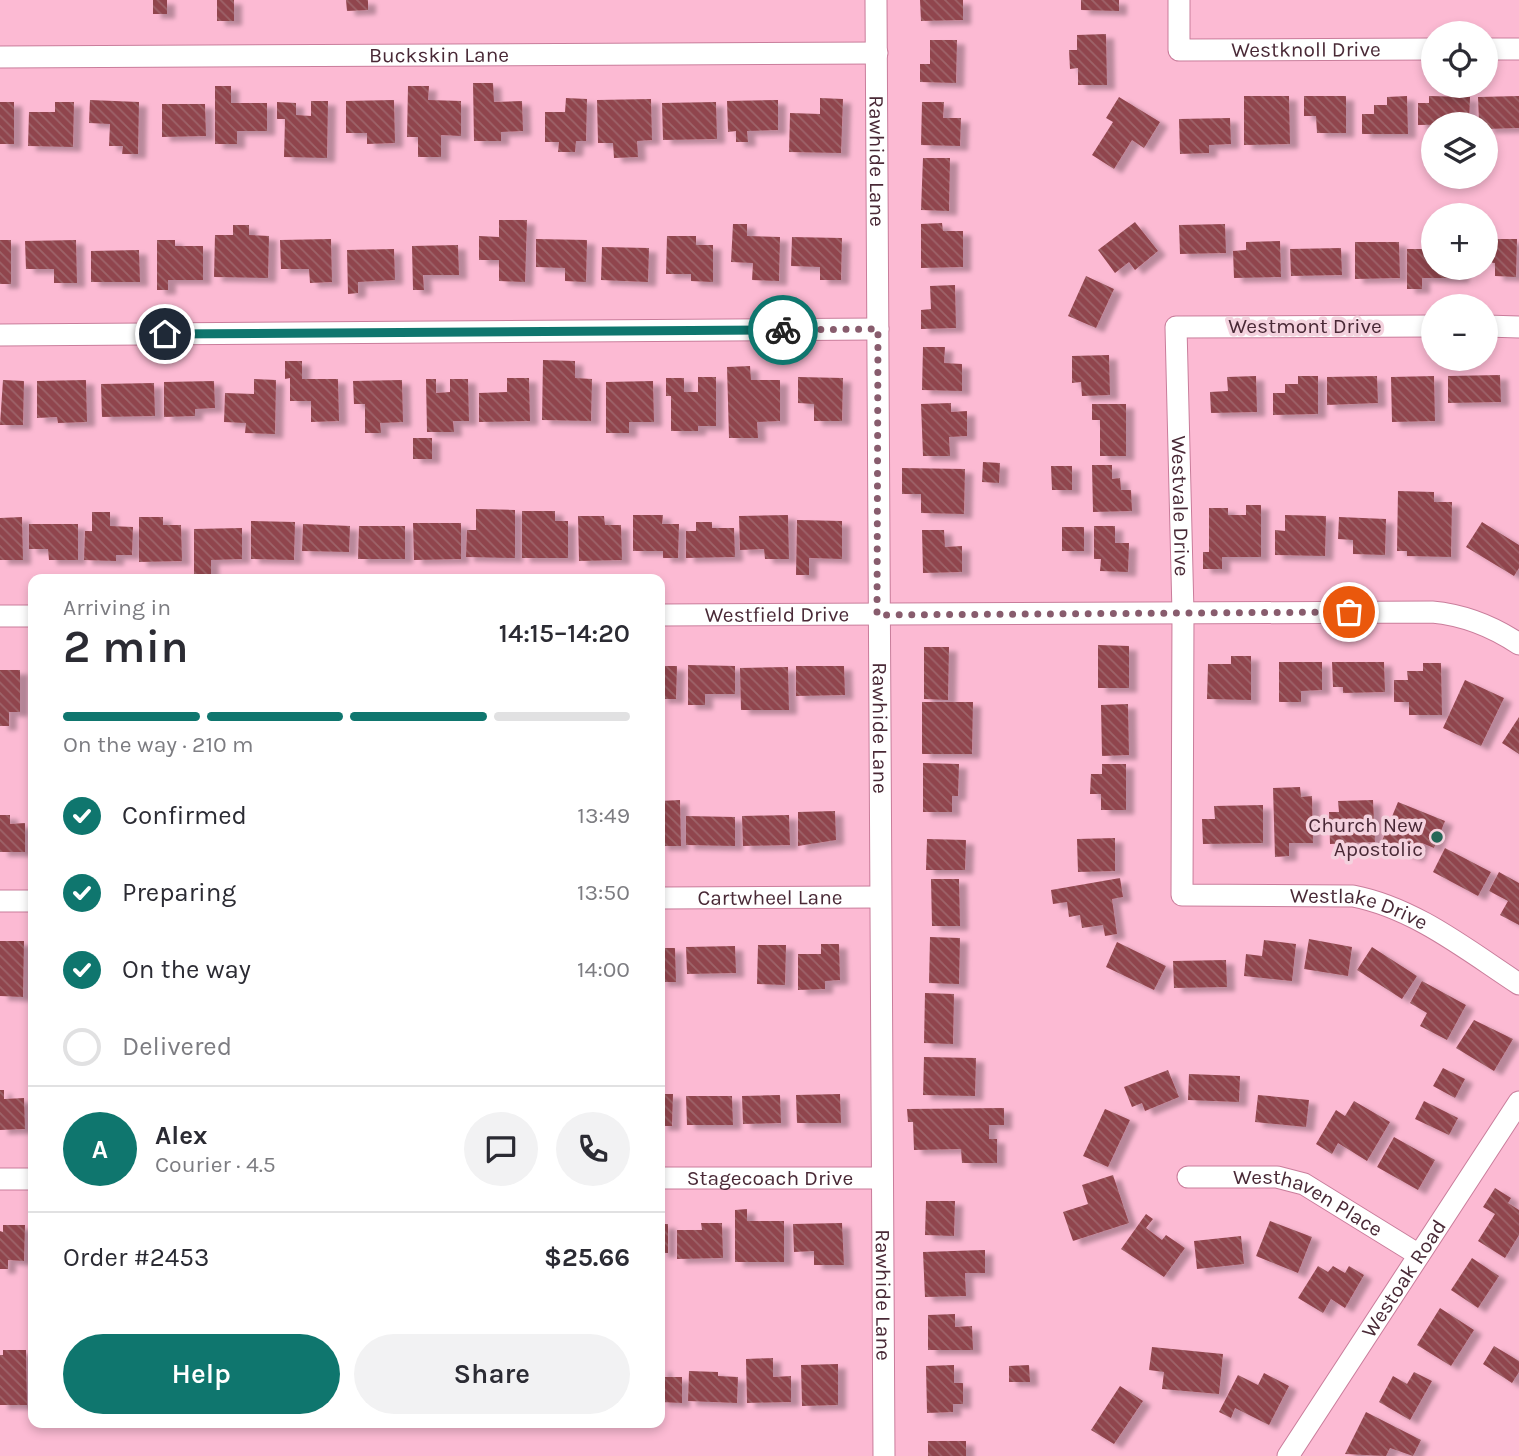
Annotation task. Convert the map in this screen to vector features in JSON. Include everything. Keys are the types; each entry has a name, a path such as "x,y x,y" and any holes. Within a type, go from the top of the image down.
{"street":[{"name":"Rawhide Lane","path":"876,0 880,1178 884,1456"},
{"name":"Westknoll Drive","path":"1179,0 1179,50 1421,49"},
{"path":"1498,49 1519,49"},
{"name":"Buckskin Lane","path":"0,57 877,53"},
{"name":"Westmont Drive","path":"1176,327 1421,326"},
{"path":"1498,326 1519,327"},
{"name":"Westvale Drive","path":"1176,327 1183,613 1182,895"},
{"path":"0,335 878,329"},
{"name":"Westfield Drive","path":"665,615 1448,614 1493,628 1519,644"},
{"path":"0,616 28,616"},
{"name":"Westlake Drive","path":"1182,895 1353,896 1381,901 1406,912 1519,984"},
{"name":"Cartwheel Lane","path":"665,898 880,897"},
{"path":"0,901 28,901"},
{"name":"Westoak Road","path":"1287,1456 1519,1102"},
{"name":"Westhaven Place","path":"1188,1177 1248,1175 1277,1177 1297,1182 1330,1197 1419,1255"},
{"name":"Stagecoach Drive","path":"665,1178 880,1178"},
{"path":"0,1179 28,1179"}],"building":[{"path":"153,0 167,0 167,14 153,14"},
{"path":"217,0 234,0 234,21 217,21"},
{"path":"346,0 368,0 368,10 347,11"},
{"path":"920,0 963,0 963,20 921,21"},
{"path":"1081,0 1119,0 1119,11 1081,10"},
{"path":"1106,34 1107,85 1078,85 1078,68 1070,69 1069,50 1077,50 1077,35"},
{"path":"930,40 957,40 956,83 920,82 920,64 930,64"},
{"path":"473,83 493,83 494,102 522,101 523,131 501,132 501,141 474,141"},
{"path":"215,86 231,86 231,103 267,103 267,131 237,131 237,144 215,144"},
{"path":"408,86 429,86 428,100 461,101 461,136 441,135 441,157 418,157 418,137 407,137"},
{"path":"1244,96 1289,96 1290,144 1244,145"},
{"path":"1304,96 1346,96 1346,133 1317,133 1316,116 1304,116"},
{"path":"1407,96 1408,134 1362,134 1362,114 1374,114 1374,105 1387,105 1387,97"},
{"path":"1519,96 1519,128 1498,129 1498,112 1479,112 1478,98"},
{"path":"1119,97 1160,122 1144,148 1132,140 1114,169 1092,155 1113,122 1106,118"},
{"path":"566,98 587,99 586,141 576,141 575,152 558,152 559,142 545,142 545,112 565,112"},
{"path":"820,98 843,99 841,153 789,152 790,113 820,114"},
{"path":"1429,98 1470,98 1469,112 1421,112 1421,125 1418,125 1418,103 1429,103"},
{"path":"651,99 652,140 637,141 638,157 614,158 613,143 598,143 597,100"},
{"path":"90,100 139,102 138,154 122,154 123,146 109,146 110,124 89,123"},
{"path":"394,100 395,143 367,144 367,133 346,133 346,101"},
{"path":"778,100 778,130 747,131 748,142 736,142 736,131 728,132 727,101"},
{"path":"311,101 328,101 327,158 284,157 285,119 277,119 277,102 296,103 296,115 311,116"},
{"path":"0,102 14,102 14,144 0,144"},
{"path":"55,102 74,102 73,147 28,146 29,112 55,112"},
{"path":"716,102 717,139 663,140 662,103"},
{"path":"922,102 944,102 943,118 961,118 960,146 921,145"},
{"path":"162,104 205,104 206,136 162,137"},
{"path":"1230,118 1231,144 1209,145 1209,153 1180,154 1179,119"},
{"path":"923,158 950,158 949,211 921,210"},
{"path":"499,220 527,220 525,282 499,281 499,260 479,260 479,236 499,237"},
{"path":"1135,222 1158,251 1135,270 1129,262 1115,273 1098,250"},
{"path":"942,223 943,231 963,231 963,267 921,268 921,224"},
{"path":"733,224 747,224 747,236 780,237 779,281 752,280 753,263 731,262"},
{"path":"1225,224 1226,253 1180,254 1179,225"},
{"path":"233,225 249,225 249,235 269,236 268,278 214,277 215,235 233,235"},
{"path":"667,236 696,236 696,245 713,245 713,282 691,281 691,274 666,274"},
{"path":"792,237 842,238 841,280 820,280 820,267 791,266"},
{"path":"331,239 332,282 310,283 309,269 281,269 280,240"},
{"path":"536,239 587,240 586,282 565,281 565,268 536,267"},
{"path":"1498,239 1517,239 1516,277 1498,276"},
{"path":"0,240 11,240 11,284 0,284"},
{"path":"76,240 77,283 54,283 54,269 26,269 25,241"},
{"path":"157,240 175,240 175,246 203,246 203,280 168,280 168,290 157,290"},
{"path":"1280,241 1281,277 1234,278 1233,251 1246,250 1246,242"},
{"path":"1355,242 1399,242 1400,278 1355,279"},
{"path":"458,245 459,275 423,275 424,290 413,290 412,246"},
{"path":"602,247 649,248 648,282 601,280"},
{"path":"1341,248 1342,275 1291,276 1290,249"},
{"path":"394,249 395,280 358,282 358,293 348,294 347,250"},
{"path":"1407,249 1421,249 1422,289 1407,289"},
{"path":"139,250 140,282 91,282 91,251"},
{"path":"1086,276 1114,289 1096,328 1068,316"},
{"path":"955,285 956,328 921,329 921,310 931,309 930,286"},
{"path":"923,347 945,347 944,363 962,364 962,391 922,390"},
{"path":"1109,355 1110,395 1082,396 1081,382 1072,383 1072,356"},
{"path":"543,360 575,361 575,378 592,379 591,421 542,420"},
{"path":"285,361 302,361 302,379 338,379 339,421 311,422 311,401 290,401 290,378 285,379"},
{"path":"750,366 751,380 780,380 780,421 757,422 758,438 729,438 727,367"},
{"path":"1500,375 1501,402 1448,403 1448,376"},
{"path":"1256,376 1257,412 1211,413 1210,392 1228,391 1227,377"},
{"path":"1298,376 1318,376 1318,414 1273,415 1273,393 1285,393 1285,384 1298,384"},
{"path":"1377,376 1378,403 1327,405 1327,377"},
{"path":"1434,376 1435,421 1392,422 1391,377"},
{"path":"698,377 716,377 716,426 698,426 698,431 671,431 671,396 666,396 666,378 684,378 684,392 698,392"},
{"path":"798,377 843,378 842,421 814,421 814,404 798,403"},
{"path":"507,378 529,378 530,421 479,422 479,393 507,392"},
{"path":"254,379 276,380 275,434 245,433 246,423 224,422 225,393 254,394"},
{"path":"426,379 436,379 436,393 450,392 450,379 468,379 469,421 453,421 454,432 427,432"},
{"path":"3,380 24,381 23,425 0,425"},
{"path":"86,380 87,422 58,423 57,417 37,418 37,381"},
{"path":"402,380 403,422 380,423 381,433 365,433 365,404 354,404 353,381"},
{"path":"214,381 215,408 195,409 195,416 164,417 164,382"},
{"path":"653,381 654,422 629,422 629,433 606,433 606,382"},
{"path":"154,383 155,416 102,417 101,384"},
{"path":"951,403 951,412 967,411 967,436 949,437 950,456 923,456 921,404"},
{"path":"1092,404 1126,404 1126,456 1100,456 1100,420 1092,420"},
{"path":"413,438 432,438 432,459 413,459"},
{"path":"983,462 1000,463 999,483 982,482"},
{"path":"1092,465 1112,465 1112,479 1120,478 1121,490 1131,490 1132,511 1093,512"},
{"path":"1051,466 1072,466 1072,490 1052,490"},
{"path":"902,468 965,469 964,514 921,513 921,494 902,494"},
{"path":"1398,491 1434,492 1434,502 1452,502 1451,557 1407,556 1407,551 1397,551"},
{"path":"1246,505 1261,505 1261,557 1222,557 1222,569 1203,569 1203,552 1209,552 1209,508 1228,508 1228,515 1246,515"},
{"path":"476,509 515,510 515,558 466,557 467,530 476,530"},
{"path":"522,511 555,511 555,521 568,521 568,558 522,558"},
{"path":"92,512 110,512 110,526 133,527 132,555 116,555 116,561 84,560 85,531 92,531"},
{"path":"633,515 663,515 662,524 679,524 678,558 663,558 663,551 633,551"},
{"path":"788,515 789,559 765,559 764,549 740,550 739,516"},
{"path":"1285,515 1326,516 1325,556 1275,555 1275,530 1285,531"},
{"path":"578,516 604,516 605,525 621,525 622,560 579,561"},
{"path":"22,517 23,560 0,560 0,518"},
{"path":"139,517 163,517 163,525 181,525 182,561 139,562"},
{"path":"1339,517 1386,519 1385,555 1353,554 1353,540 1338,539"},
{"path":"797,520 842,521 842,559 809,558 809,575 796,575"},
{"path":"251,521 295,522 294,560 251,559"},
{"path":"696,522 712,522 712,528 734,528 735,557 686,558 686,531 696,531"},
{"path":"1482,522 1519,545 1519,568 1514,576 1466,547"},
{"path":"413,523 461,523 461,559 414,560"},
{"path":"29,524 78,524 78,560 49,560 48,549 29,549"},
{"path":"303,524 350,526 349,552 302,551"},
{"path":"359,526 405,526 405,559 358,559"},
{"path":"1094,526 1115,526 1115,543 1129,543 1128,572 1100,571 1101,559 1094,559"},
{"path":"1062,527 1084,527 1084,551 1062,551"},
{"path":"242,528 242,559 211,560 211,574 194,574 194,529"},
{"path":"922,530 944,530 945,547 962,546 962,572 923,573"},
{"path":"1098,645 1129,646 1129,688 1098,688"},
{"path":"924,647 949,647 948,700 924,699"},
{"path":"1231,656 1251,656 1251,700 1207,699 1208,664 1231,664"},
{"path":"1279,662 1322,662 1322,690 1301,691 1301,702 1279,702"},
{"path":"1332,662 1384,662 1385,692 1343,693 1343,687 1333,687"},
{"path":"1423,663 1441,663 1442,715 1409,715 1409,702 1394,702 1394,680 1408,680 1407,671 1423,671"},
{"path":"688,665 735,666 735,694 705,694 705,705 688,705"},
{"path":"665,666 677,666 676,699 665,699"},
{"path":"796,666 844,666 845,695 796,696"},
{"path":"788,667 789,710 741,710 740,668"},
{"path":"0,670 20,670 20,712 9,712 9,726 0,726"},
{"path":"1465,680 1504,698 1481,746 1443,728"},
{"path":"922,702 973,702 972,754 922,754"},
{"path":"1128,704 1129,755 1102,756 1101,705"},
{"path":"1519,717 1519,754 1502,743"},
{"path":"923,763 959,764 958,796 952,796 952,812 923,812"},
{"path":"1102,764 1126,764 1126,810 1101,810 1101,794 1090,794 1091,774 1102,774"},
{"path":"1300,787 1301,797 1312,796 1313,843 1289,843 1289,856 1275,857 1273,788"},
{"path":"680,800 681,846 665,846 665,801"},
{"path":"1373,800 1375,842 1330,844 1329,812 1339,812 1338,801"},
{"path":"1398,802 1445,821 1434,848 1422,843 1416,858 1381,843"},
{"path":"1263,805 1263,843 1203,844 1202,819 1215,819 1214,806"},
{"path":"835,811 836,840 798,846 798,812"},
{"path":"0,815 10,815 10,824 25,823 25,852 0,852"},
{"path":"789,815 790,845 743,846 742,816"},
{"path":"686,816 735,817 735,846 686,845"},
{"path":"1115,838 1115,871 1078,872 1077,839"},
{"path":"927,839 966,840 965,870 926,870"},
{"path":"1445,848 1491,872 1478,896 1433,872"},
{"path":"1499,872 1519,883 1519,925 1500,915 1508,901 1489,891"},
{"path":"1120,878 1123,897 1112,899 1117,934 1105,936 1103,925 1082,928 1080,915 1069,917 1067,902 1053,904 1051,890"},
{"path":"931,879 959,879 960,926 932,926"},
{"path":"930,937 960,938 959,984 929,983"},
{"path":"1309,939 1352,947 1348,976 1304,969"},
{"path":"1264,940 1296,944 1292,981 1244,976 1246,954 1262,956"},
{"path":"0,941 24,941 23,997 0,996"},
{"path":"1117,942 1166,966 1154,990 1106,967"},
{"path":"821,944 839,944 840,980 825,981 825,989 798,990 798,954 821,954"},
{"path":"758,945 786,945 785,985 757,984"},
{"path":"735,946 736,973 687,974 686,947"},
{"path":"1372,947 1417,976 1402,999 1357,970"},
{"path":"665,948 675,948 676,982 665,982"},
{"path":"1226,960 1227,987 1174,988 1173,961"},
{"path":"1422,981 1466,1005 1447,1040 1420,1026 1427,1013 1410,1003"},
{"path":"925,993 954,994 953,1044 924,1043"},
{"path":"1474,1020 1513,1039 1494,1071 1456,1048"},
{"path":"924,1057 976,1058 975,1096 923,1095"},
{"path":"1443,1068 1465,1079 1455,1098 1433,1086"},
{"path":"1168,1070 1179,1097 1145,1111 1142,1103 1132,1107 1124,1087"},
{"path":"1189,1074 1240,1076 1239,1102 1188,1100"},
{"path":"0,1090 4,1090 4,1099 24,1098 25,1129 0,1130"},
{"path":"665,1094 673,1094 672,1126 665,1126"},
{"path":"840,1094 841,1123 797,1123 796,1095"},
{"path":"780,1095 781,1123 743,1124 742,1096"},
{"path":"1258,1095 1309,1100 1306,1127 1255,1122"},
{"path":"686,1096 732,1096 733,1125 687,1125"},
{"path":"1354,1101 1390,1122 1367,1161 1338,1143 1332,1154 1316,1144 1336,1110 1345,1116"},
{"path":"1424,1101 1458,1118 1449,1135 1415,1119"},
{"path":"1004,1108 1004,1125 989,1125 989,1139 997,1139 997,1163 962,1163 961,1149 914,1150 913,1122 908,1122 907,1109"},
{"path":"1105,1109 1130,1120 1108,1167 1083,1156"},
{"path":"1394,1137 1435,1160 1418,1190 1377,1167"},
{"path":"1113,1175 1129,1223 1073,1241 1063,1212 1088,1204 1082,1185"},
{"path":"1495,1188 1511,1198 1508,1203 1519,1210 1519,1235 1505,1258 1478,1241 1495,1214 1483,1207"},
{"path":"926,1201 955,1201 954,1236 925,1235"},
{"path":"747,1209 747,1221 784,1221 784,1262 735,1262 735,1210"},
{"path":"1146,1214 1153,1219 1146,1228 1162,1240 1166,1235 1185,1248 1164,1277 1121,1249"},
{"path":"1270,1221 1312,1237 1298,1273 1256,1256"},
{"path":"701,1223 722,1223 723,1258 677,1259 677,1230 702,1230"},
{"path":"842,1223 844,1265 814,1265 814,1251 794,1252 793,1224"},
{"path":"665,1224 668,1224 668,1253 665,1253"},
{"path":"3,1225 25,1225 24,1261 8,1260 8,1269 0,1269 0,1231 3,1232"},
{"path":"1241,1236 1244,1264 1197,1269 1194,1241"},
{"path":"985,1250 985,1273 965,1273 966,1296 925,1297 923,1252"},
{"path":"1472,1258 1499,1276 1478,1308 1451,1290"},
{"path":"1318,1266 1328,1272 1333,1266 1345,1273 1349,1266 1364,1275 1345,1308 1331,1299 1323,1313 1298,1298"},
{"path":"1440,1308 1474,1330 1451,1366 1417,1345"},
{"path":"955,1314 955,1327 972,1326 973,1350 928,1350 928,1315"},
{"path":"1494,1346 1519,1361 1519,1372 1512,1383 1483,1364"},
{"path":"1152,1347 1223,1354 1219,1394 1162,1389 1164,1372 1149,1370"},
{"path":"3,1350 26,1350 27,1405 0,1405 0,1355 3,1355"},
{"path":"773,1358 773,1377 791,1376 791,1402 747,1403 746,1359"},
{"path":"838,1364 838,1405 802,1406 801,1365"},
{"path":"954,1365 954,1383 963,1383 963,1404 953,1404 953,1412 927,1413 926,1366"},
{"path":"1029,1365 1030,1382 1009,1382 1009,1366"},
{"path":"689,1371 718,1372 718,1376 738,1377 737,1403 688,1401"},
{"path":"1414,1372 1432,1381 1410,1420 1379,1402 1393,1376 1407,1384"},
{"path":"1264,1373 1289,1386 1269,1425 1235,1408 1231,1418 1219,1412 1238,1375 1258,1385"},
{"path":"665,1377 682,1377 682,1403 665,1402"},
{"path":"1120,1386 1143,1401 1114,1444 1091,1430"},
{"path":"1366,1412 1421,1440 1413,1456 1390,1448 1386,1456 1345,1454"},
{"path":"928,1441 966,1441 966,1456 928,1456"}],"way so far":[{"path":"783,330 878,329 877,615 1349,612"}],"place":[{"name":"Church New Apostolic","path":"1437,837"}],"route":[{"path":"165,334 783,330"}]}
